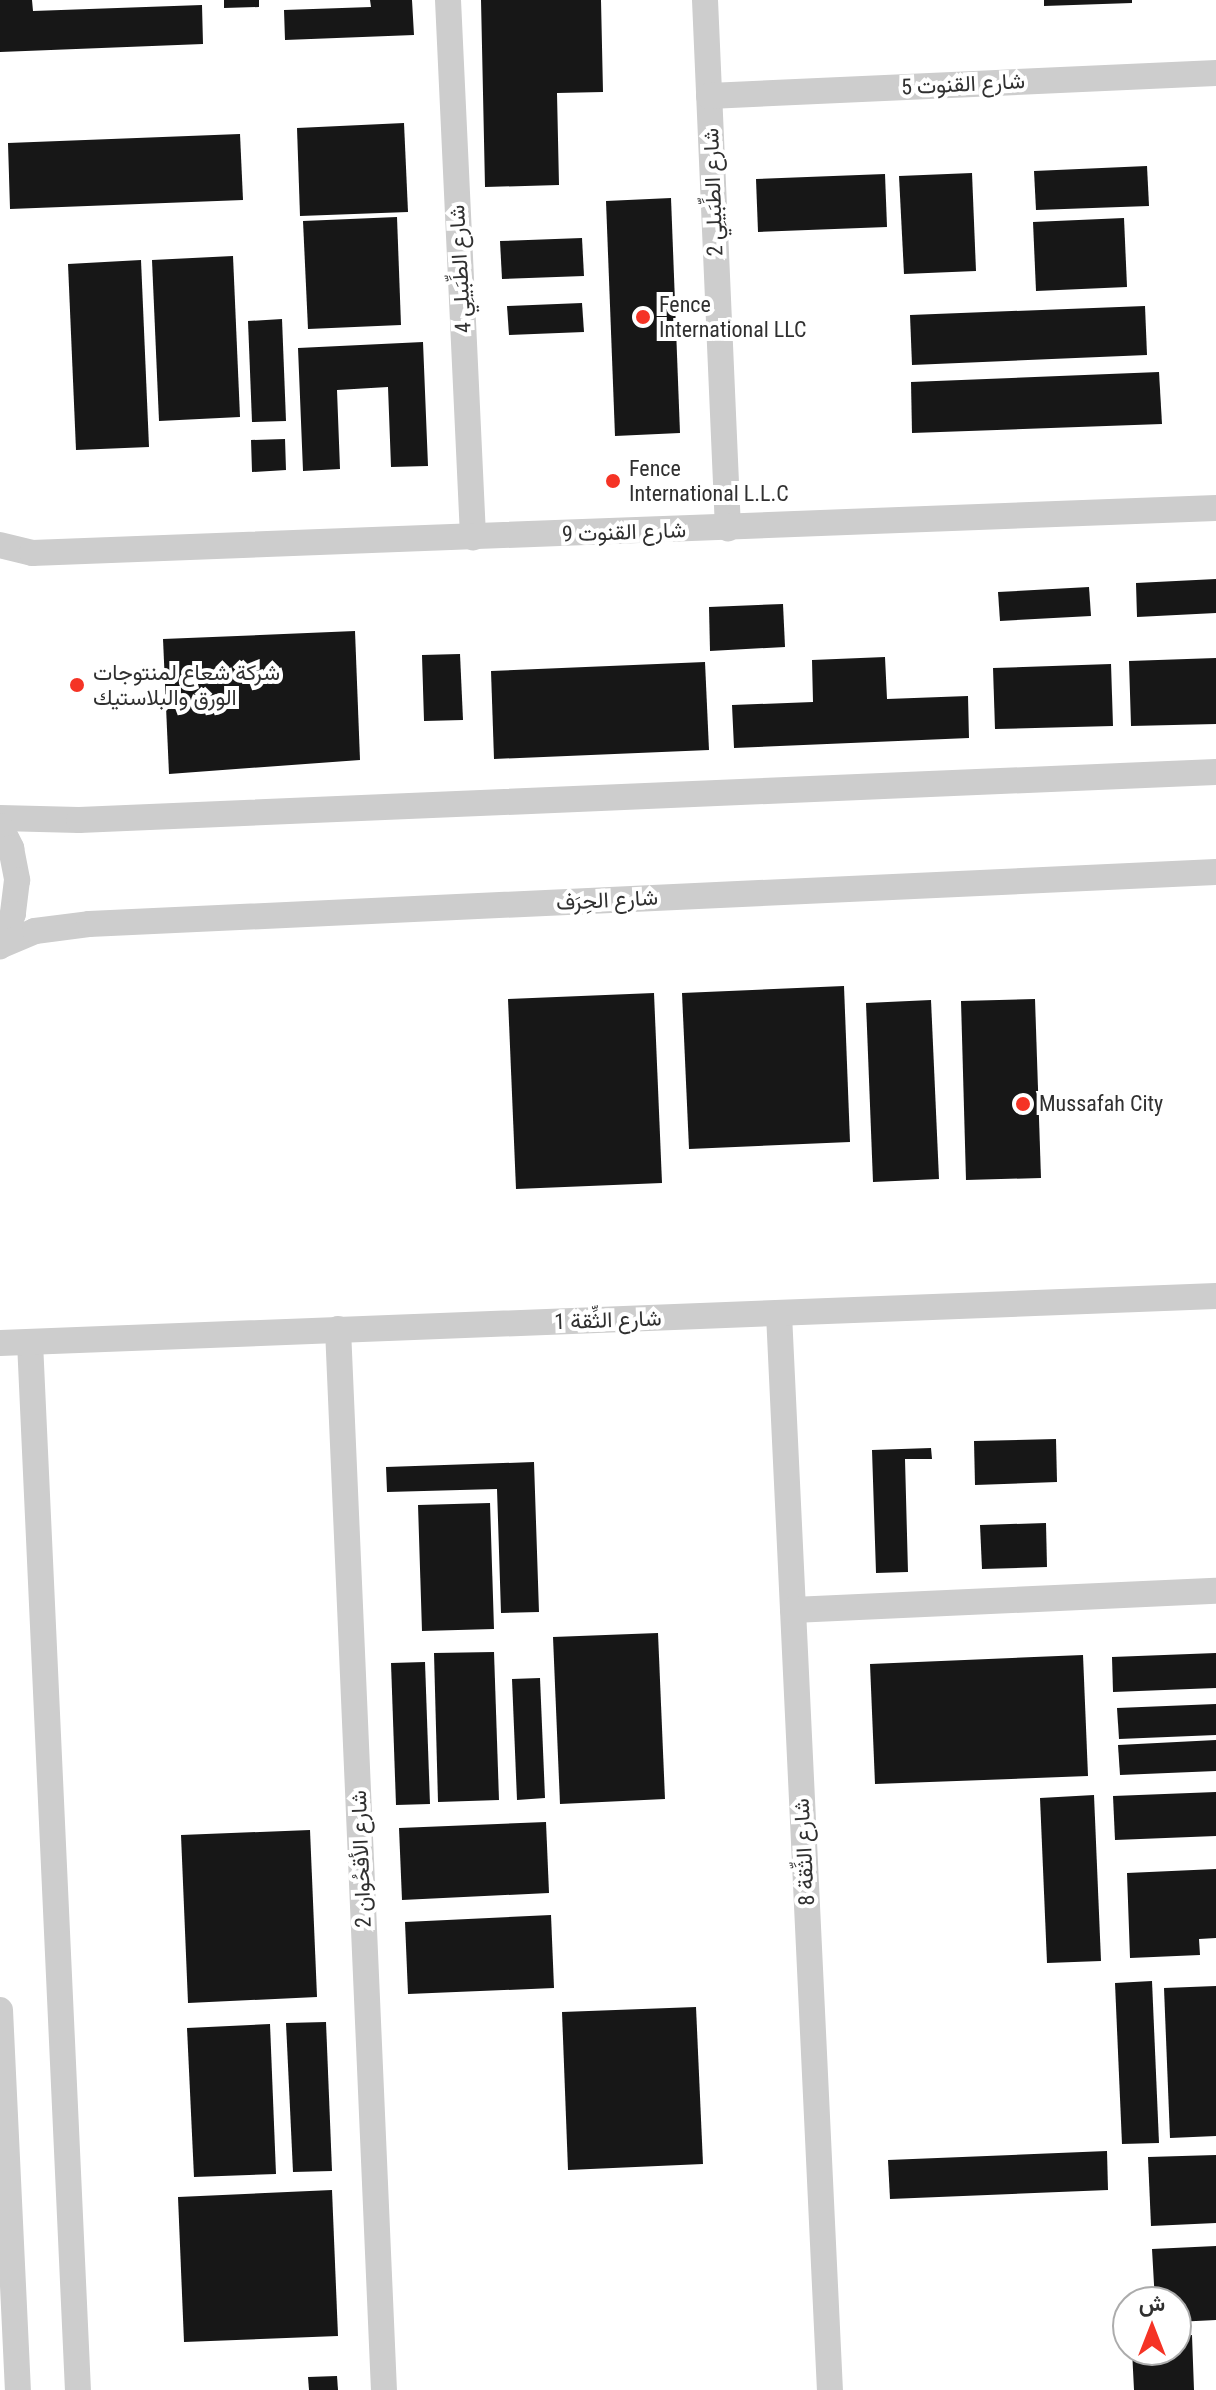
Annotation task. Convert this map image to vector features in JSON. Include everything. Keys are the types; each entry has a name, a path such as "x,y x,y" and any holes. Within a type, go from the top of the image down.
{"street":[{"name":"شارع الطِّبَيلِي 4","path":"448,0 473,537"},
{"name":"شارع الطِّبَيلِي 2","path":"705,0 728,528"},
{"name":"شارع القنوت 5","path":"709,96 1216,73"},
{"name":"شارع القنوت 9","path":"0,545 32,553 1216,508"},
{"name":"شارع القنوت 9","path":"0,567 32,553"},
{"path":"0,818 79,820 1216,772"},
{"path":"0,826 11,848 17,880 1,946"},
{"name":"شارع الحِرَف","path":"1,946 35,931 89,924 1216,872"},
{"name":"شارع الثِّقة 1","path":"0,1343 1216,1296"},
{"name":"شارع الثِّقة 8","path":"779,1314 830,2390"},
{"name":"شارع الأقحُوان 2","path":"338,1329 384,2390"},
{"path":"30,1342 78,2390"},
{"path":"793,1610 1216,1591"},
{"path":"0,2010 18,2390"}],"building":[{"path":"0,0 32,0 33,11 202,5 203,44 0,52"},
{"path":"224,0 259,0 259,7 224,8"},
{"path":"370,0 412,0 414,35 285,40 284,10 371,7"},
{"path":"481,0 601,0 603,92 557,93 559,185 485,187"},
{"path":"1044,0 1132,0 1132,3 1044,6"},
{"path":"404,123 408,212 300,216 297,128"},
{"path":"240,134 243,200 10,209 8,143"},
{"path":"1147,166 1149,206 1036,210 1034,171"},
{"path":"972,173 976,271 904,274 899,176"},
{"path":"885,174 887,227 758,232 756,179"},
{"name":"Fence International LLC","path":"671,198 680,433 615,436 606,201"},
{"path":"397,217 401,325 308,329 303,221"},
{"path":"1124,218 1127,287 1036,291 1033,222"},
{"path":"582,238 584,276 502,279 500,241"},
{"path":"233,256 240,417 159,421 152,260"},
{"path":"141,260 149,447 76,450 68,264"},
{"path":"582,303 584,332 509,335 507,306"},
{"path":"1145,306 1147,355 912,365 910,315"},
{"path":"282,319 286,421 252,422 248,321"},
{"path":"423,342 428,466 391,467 388,387 337,390 340,469 303,471 298,348"},
{"path":"1159,372 1162,424 912,433 911,382"},
{"path":"285,439 286,470 252,472 251,440"},
{"path":"1216,579 1216,613 1137,617 1136,583"},
{"path":"1089,587 1091,616 1000,621 998,592"},
{"path":"783,604 785,647 710,651 709,607"},
{"path":"355,631 360,760 169,774 163,639"},
{"path":"460,654 463,720 424,721 422,655"},
{"path":"885,657 887,699 968,696 969,738 734,748 732,705 813,702 812,660"},
{"path":"1216,658 1216,724 1131,726 1129,661"},
{"path":"705,662 709,750 494,759 491,671"},
{"path":"1111,664 1113,726 995,729 993,668"},
{"path":"844,986 850,1142 689,1149 682,993"},
{"path":"654,993 662,1183 516,1189 508,999"},
{"path":"1035,999 1041,1178 966,1180 961,1001"},
{"path":"931,1000 939,1179 873,1182 866,1003"},
{"path":"1056,1439 1057,1482 975,1485 974,1441"},
{"path":"931,1448 932,1459 905,1459 908,1572 876,1573 872,1450"},
{"path":"534,1462 539,1612 501,1613 497,1489 387,1492 386,1467"},
{"path":"490,1503 494,1629 422,1631 418,1505"},
{"path":"1046,1523 1047,1567 982,1569 980,1525"},
{"path":"658,1633 665,1799 560,1804 553,1637"},
{"path":"494,1652 499,1800 438,1802 434,1653"},
{"path":"1216,1653 1216,1688 1113,1692 1112,1657"},
{"path":"1083,1655 1088,1776 875,1784 870,1664"},
{"path":"425,1662 430,1804 396,1805 391,1663"},
{"path":"540,1678 545,1798 517,1800 512,1679"},
{"path":"1216,1704 1216,1735 1119,1739 1117,1708"},
{"path":"1216,1740 1216,1771 1120,1775 1118,1745"},
{"path":"1216,1792 1216,1836 1115,1840 1113,1796"},
{"path":"1094,1795 1101,1961 1047,1963 1040,1798"},
{"path":"546,1822 549,1893 402,1900 399,1828"},
{"path":"310,1830 317,1997 188,2003 181,1835"},
{"path":"1216,1869 1216,1938 1199,1939 1200,1955 1130,1958 1127,1873"},
{"path":"551,1915 554,1988 408,1994 405,1922"},
{"path":"1152,1981 1159,2143 1122,2144 1115,1983"},
{"path":"1216,1986 1216,2136 1170,2138 1164,1988"},
{"path":"696,2007 703,2164 568,2170 562,2012"},
{"path":"326,2022 332,2171 293,2172 286,2023"},
{"path":"270,2024 276,2174 194,2177 187,2028"},
{"path":"1107,2151 1108,2190 890,2199 888,2160"},
{"path":"1216,2155 1216,2223 1151,2226 1148,2157"},
{"path":"332,2190 338,2336 184,2342 178,2197"},
{"path":"1216,2246 1216,2320 1192,2321 1192,2286 1154,2286 1152,2249"},
{"path":"1192,2335 1194,2390 1134,2390 1133,2366 1192,2366"},
{"path":"337,2376 338,2390 309,2390 308,2377"}],"place":[{"name":"Fence International LLC","path":"643,317"},
{"name":"Fence International L.L.C","path":"613,481"},
{"name":"شركة شعاع لمنتوجات الورق والبلاستيك","path":"77,685"},
{"name":"Mussafah City","path":"1023,1104"}]}
